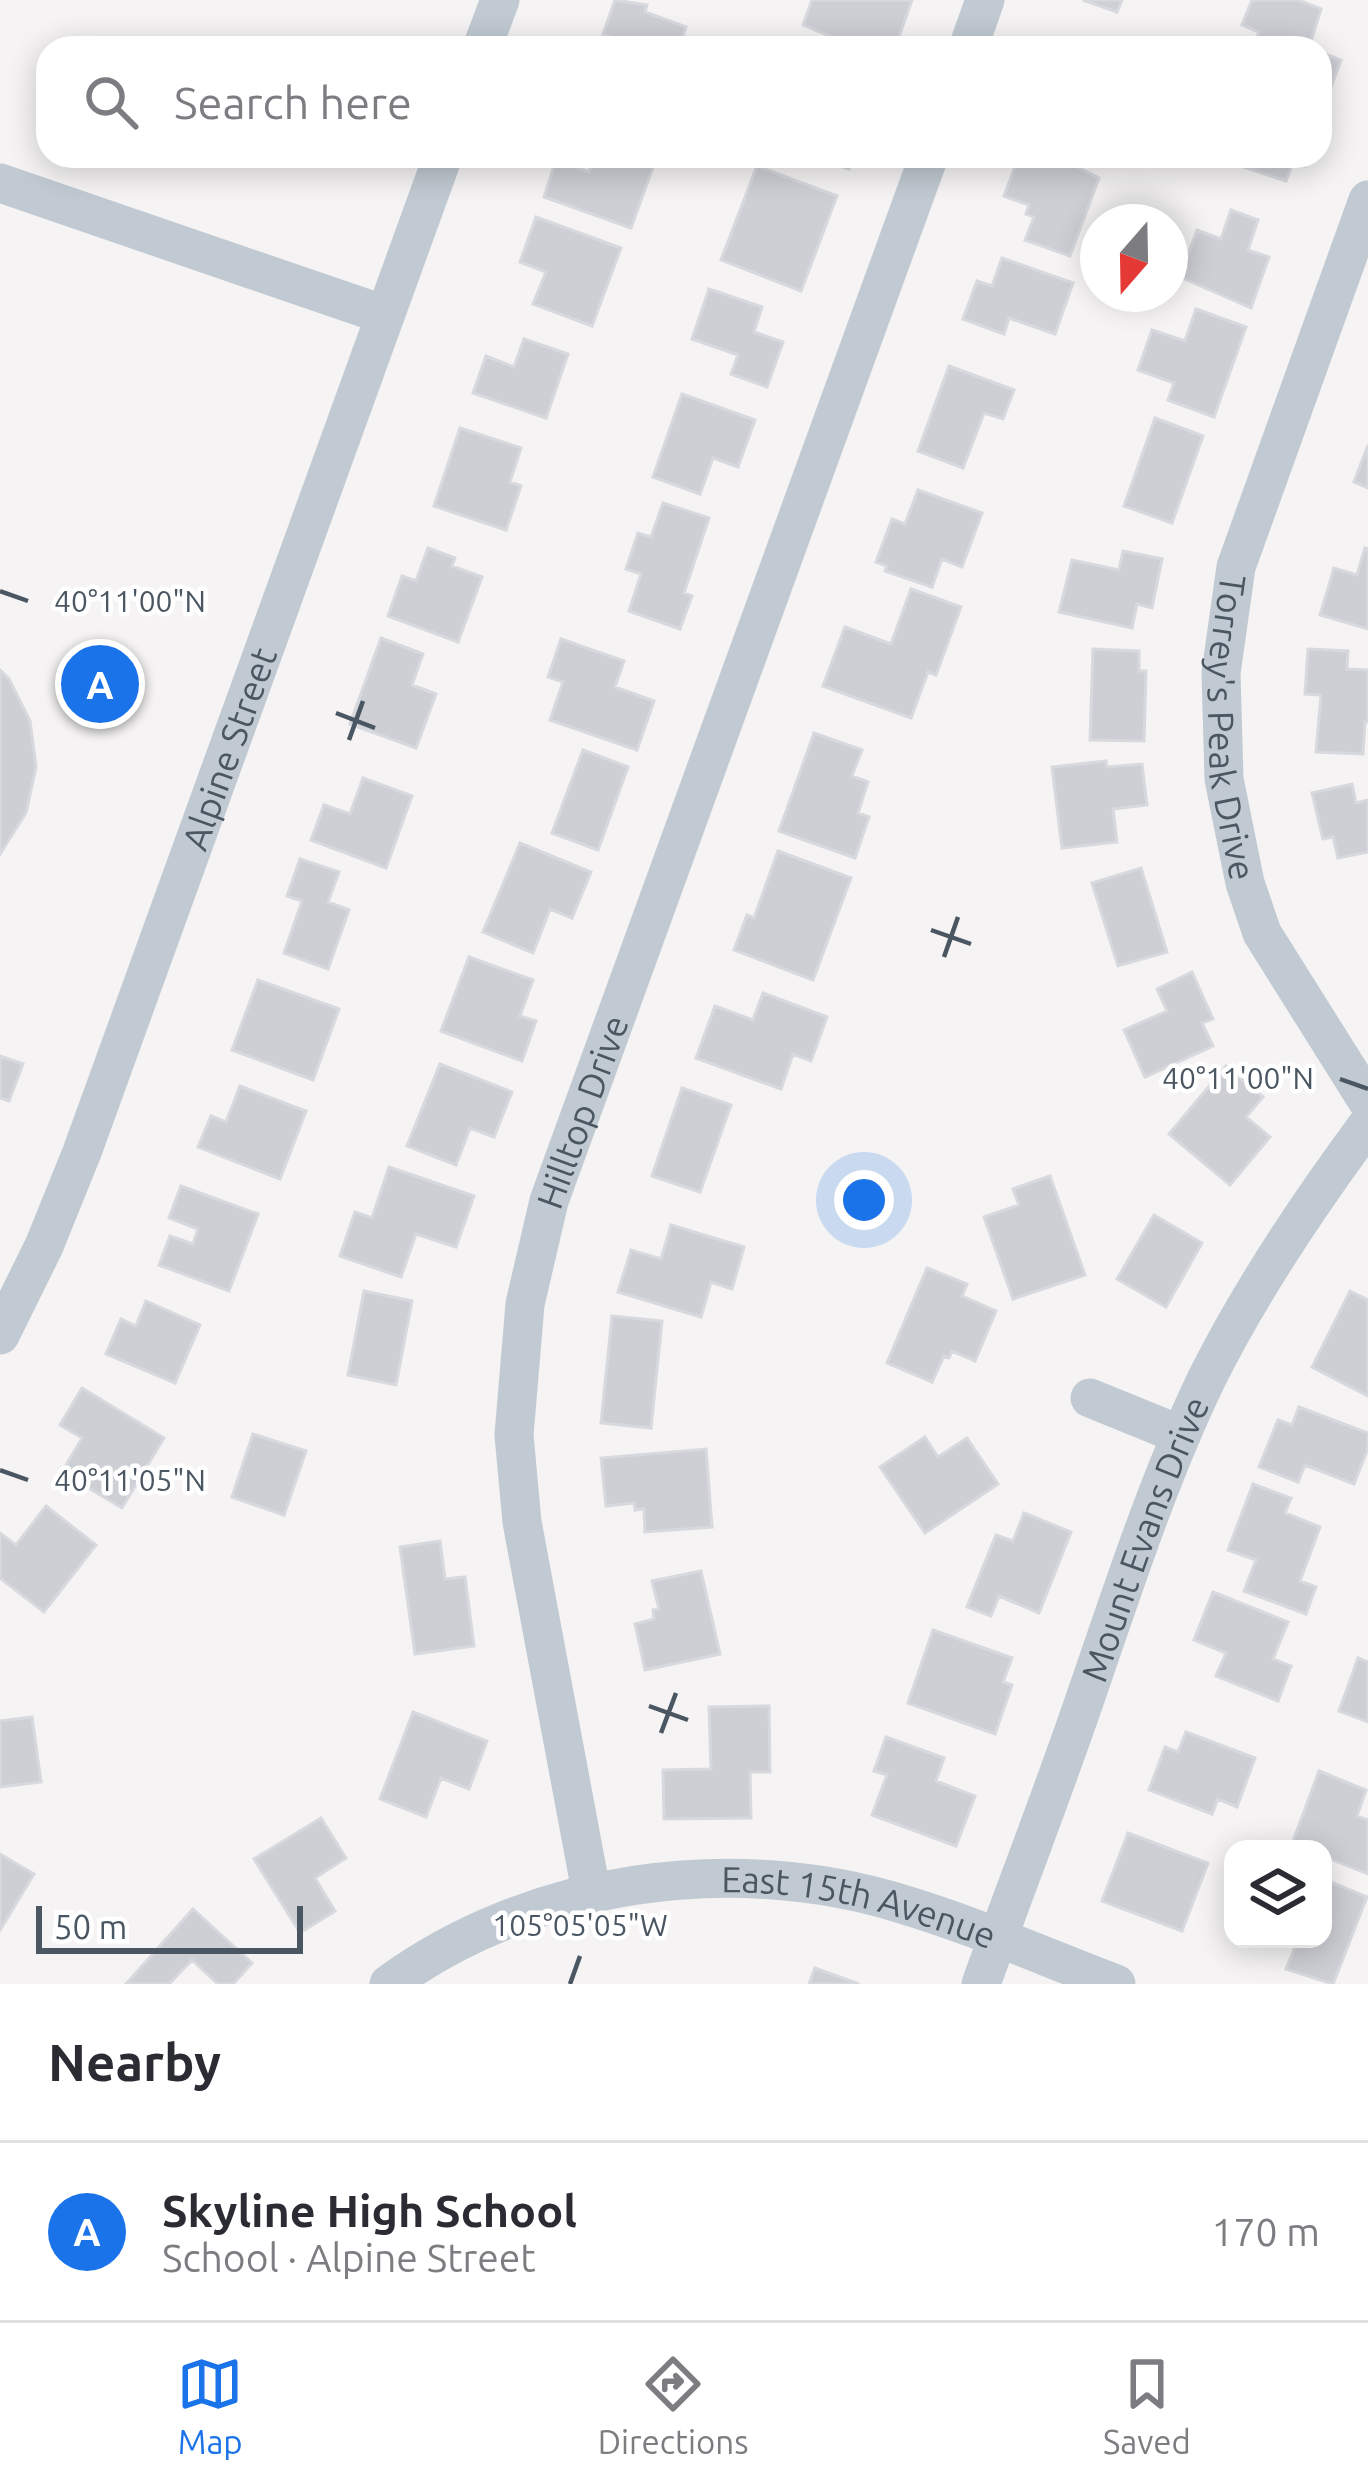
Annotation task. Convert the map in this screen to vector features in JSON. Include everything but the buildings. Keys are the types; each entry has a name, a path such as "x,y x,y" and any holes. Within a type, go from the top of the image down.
{"street":[{"path":"486,36 500,0"},
{"path":"972,36 986,0"},
{"name":"Alpine Street","path":"0,1335 44,1246 82,1152 439,168"},
{"name":"Hilltop Drive","path":"591,1891 522,1522 514,1436 525,1304 549,1201 925,168"},
{"path":"0,183 385,315"},
{"name":"Torrey's Peak Drive","path":"1368,200 1236,567 1221,673 1224,779 1245,883 1262,933 1368,1102"},
{"name":"Mount Evans Drive","path":"981,1984 1180,1435 1210,1372 1296,1221 1368,1124"},
{"path":"1090,1397 1180,1435"},
{"name":"East 15th Avenue","path":"591,1891 694,1879 798,1883 900,1903 1116,1984"},
{"path":"389,1984 510,1918 591,1891"}],"place":[{"name":"Skyline High School","path":"100,684"}]}
